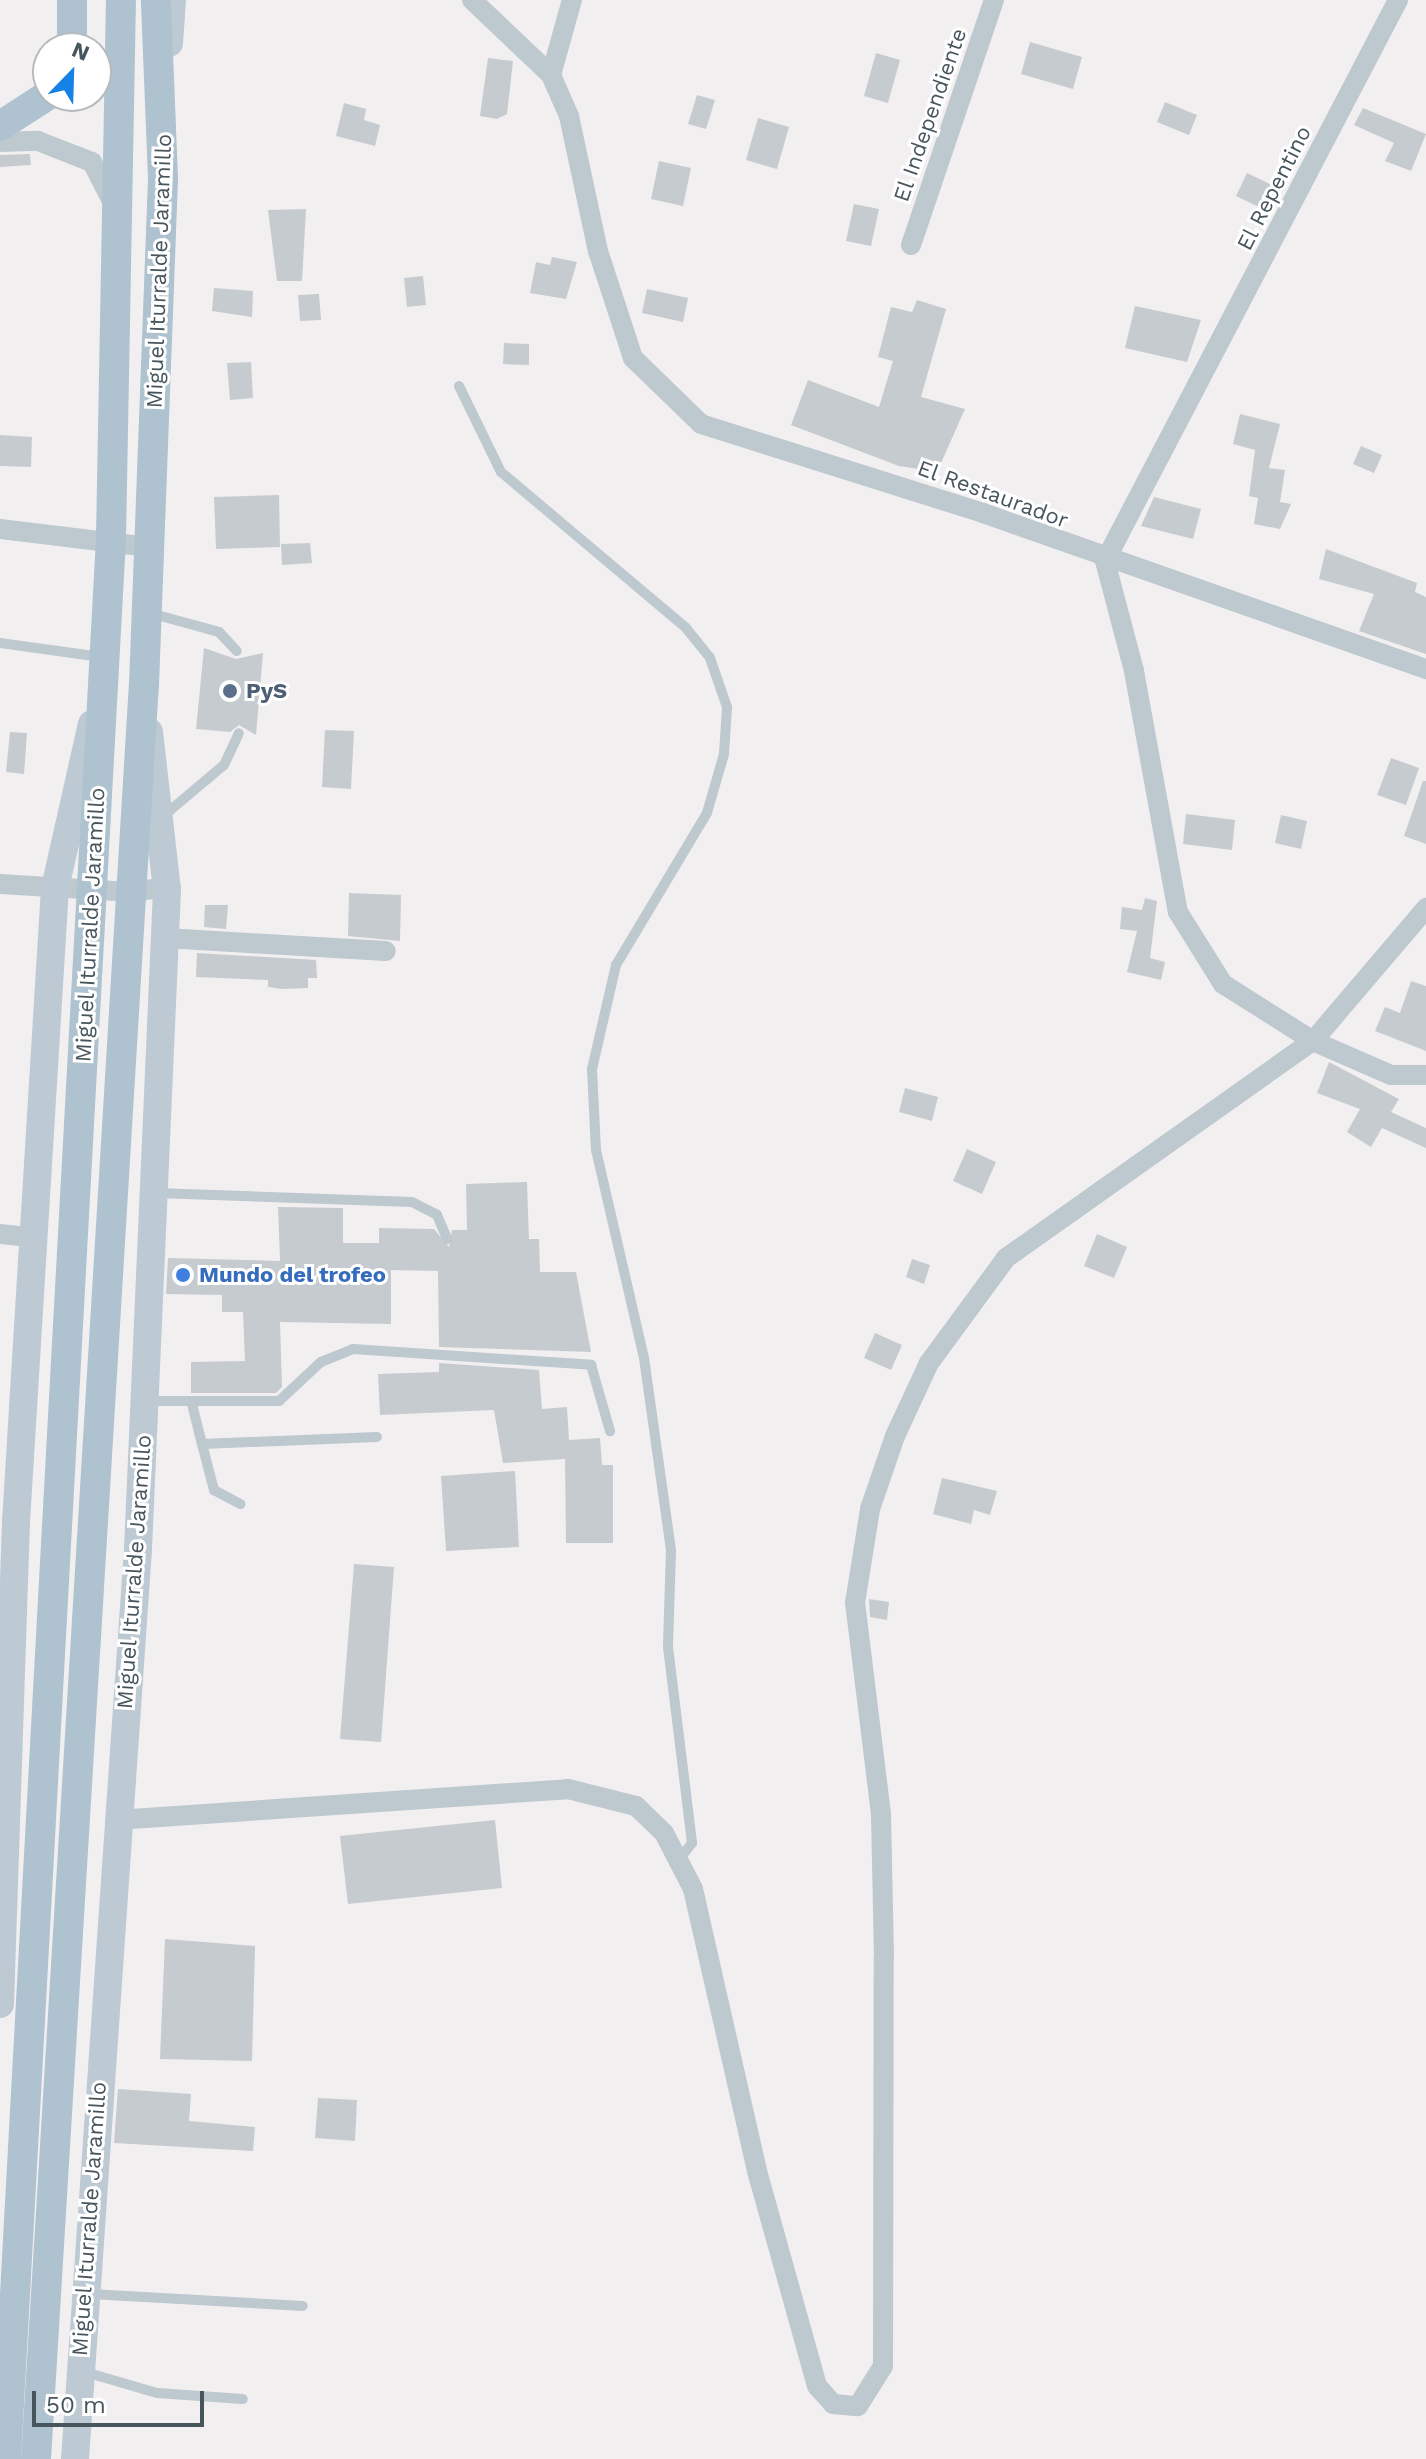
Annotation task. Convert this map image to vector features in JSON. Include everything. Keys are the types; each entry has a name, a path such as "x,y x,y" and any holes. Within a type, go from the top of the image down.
{"main road":[{"path":"72,0 72,32"},
{"name":"Miguel Iturralde Jaramillo","path":"6,2459 111,538 121,0"},
{"name":"Miguel Iturralde Jaramillo","path":"36,2459 144,685 164,108 156,0"},
{"path":"164,108 172,0"},
{"path":"0,126 32,105"},
{"name":"Miguel Iturralde Jaramillo","path":"0,2004 8,1522 55,888 102,671"},
{"name":"Miguel Iturralde Jaramillo","path":"75,2459 145,1401 167,887 144,685"}],"street":[{"name":"El Restaurador","path":"472,0 551,75 569,116 598,251 633,358 701,424 983,513 1105,561 1426,669"},
{"path":"551,75 572,0"},
{"name":"El Independiente","path":"911,245 994,0"},
{"name":"El Repentino","path":"1105,561 1193,398 1398,0"},
{"path":"0,142 38,141 92,162 119,228"},
{"path":"0,529 111,538 149,547"},
{"path":"1105,561 1134,671 1178,912 1223,984 1313,1041 1391,1075 1426,1075"},
{"path":"0,884 129,892 167,887"},
{"path":"116,1820 568,1789 636,1806 664,1833 693,1889 804,2349 833,2404 858,2406 883,2366 884,2319 881,1814 855,1603 870,1509 929,1363 1006,1258 1313,1041 1426,908"},
{"path":"165,938 386,951"},
{"path":"0,1234 30,1237"}],"lane":[{"path":"459,386 501,472 686,628 710,658 727,707 724,754 707,813 616,965 592,1069 596,1150 644,1358 671,1550 668,1647 692,1843 678,1861"},
{"path":"147,612 219,632 237,651"},
{"path":"0,643 102,671"},
{"path":"159,819 224,765 239,733"},
{"path":"154,1193 412,1202 437,1215 447,1239"},
{"path":"145,1401 192,1404 279,1401 321,1362 369,1350 591,1365 610,1431"},
{"path":"192,1404 214,1490 240,1504"},
{"path":"202,1444 377,1437"},
{"path":"84,2294 303,2306"},
{"path":"79,2371 146,2391 243,2399"}],"building":[{"path":"1030,42 1082,57 1073,89 1021,74"},
{"path":"876,53 900,60 888,103 864,96"},
{"path":"488,58 513,61 507,114 497,119 480,116"},
{"path":"697,95 715,100 706,129 688,124"},
{"path":"1165,102 1197,115 1189,135 1157,122"},
{"path":"344,103 366,109 364,120 380,125 375,146 336,136"},
{"path":"1363,108 1426,134 1411,171 1385,161 1394,143 1354,125"},
{"path":"758,118 789,127 777,169 746,160"},
{"path":"30,154 31,165 0,167 0,155"},
{"path":"659,161 691,168 683,206 651,199"},
{"path":"1247,173 1280,189 1269,212 1236,196"},
{"path":"854,204 879,209 871,246 846,241"},
{"path":"306,209 302,281 277,281 268,210"},
{"path":"552,257 577,262 566,299 530,293 536,262 550,265"},
{"path":"423,276 426,305 407,307 404,278"},
{"path":"214,288 253,291 252,317 212,311"},
{"path":"647,289 688,298 683,322 642,313"},
{"path":"319,294 321,320 300,321 298,295"},
{"path":"917,300 946,309 921,397 965,409 937,472 899,466 791,425 808,380 879,407 893,361 878,357 891,307 912,312"},
{"path":"1135,306 1201,320 1187,362 1125,348"},
{"path":"504,343 529,344 529,365 503,364"},
{"path":"251,362 253,398 230,400 227,363"},
{"path":"1240,414 1280,424 1269,468 1285,470 1280,502 1291,504 1280,529 1254,524 1258,498 1249,496 1255,450 1233,444"},
{"path":"0,435 32,437 31,467 0,466"},
{"path":"1361,446 1382,455 1374,473 1353,464"},
{"path":"279,495 280,547 216,549 214,497"},
{"path":"1154,497 1201,509 1193,539 1141,526"},
{"path":"310,543 312,563 282,565 281,544"},
{"path":"1326,549 1417,583 1415,592 1426,597 1426,654 1359,631 1374,594 1319,579"},
{"name":"PyS","path":"204,648 236,659 263,653 256,735 239,725 230,732 196,729"},
{"path":"325,730 354,731 351,789 322,787"},
{"path":"10,732 27,733 24,774 6,772"},
{"path":"1391,758 1419,768 1406,805 1377,795"},
{"path":"1423,781 1426,781 1426,844 1404,836"},
{"path":"1186,814 1235,820 1232,850 1183,844"},
{"path":"1281,815 1307,821 1301,849 1275,843"},
{"path":"349,893 401,895 400,941 348,936"},
{"path":"1145,898 1157,901 1150,958 1165,962 1161,980 1127,972 1137,931 1120,929 1122,907 1142,910"},
{"path":"205,905 228,905 226,929 204,927"},
{"path":"197,953 316,960 317,978 308,978 308,988 282,989 268,987 268,980 196,977"},
{"path":"1411,981 1426,986 1426,1051 1375,1031 1385,1007 1400,1013"},
{"path":"1329,1062 1399,1099 1391,1112 1426,1128 1426,1148 1382,1128 1371,1147 1347,1132 1360,1109 1317,1093"},
{"path":"905,1088 938,1097 932,1121 899,1112"},
{"path":"967,1149 996,1162 982,1194 953,1181"},
{"path":"527,1182 529,1239 539,1239 540,1272 576,1272 591,1352 439,1347 438,1271 391,1270 391,1324 280,1322 282,1387 276,1393 191,1393 191,1362 245,1361 243,1312 222,1312 222,1295 166,1294 168,1258 280,1261 278,1207 343,1208 343,1243 379,1243 379,1228 434,1229 449,1247 452,1230 467,1230 466,1184"},
{"path":"1097,1234 1127,1247 1114,1278 1084,1266"},
{"path":"912,1259 930,1265 924,1284 906,1277"},
{"path":"875,1333 902,1345 891,1370 864,1358"},
{"path":"439,1363 539,1370 542,1409 567,1407 569,1440 600,1438 602,1465 613,1465 613,1543 566,1543 565,1459 503,1463 494,1410 380,1415 378,1374 439,1372"},
{"path":"515,1471 519,1547 446,1551 441,1476"},
{"path":"942,1478 997,1491 990,1515 974,1510 971,1524 933,1514"},
{"path":"354,1564 394,1567 381,1742 340,1739"},
{"path":"869,1599 889,1602 887,1620 870,1617"},
{"path":"495,1820 502,1888 348,1904 340,1836"},
{"path":"165,1939 255,1946 252,2061 160,2059"},
{"path":"118,2089 191,2094 189,2121 255,2127 253,2151 114,2143"},
{"path":"318,2098 357,2100 355,2141 315,2138"}],"place":[{"name":"PyS","path":"230,691"},
{"name":"Mundo del trofeo","path":"183,1275"}]}
